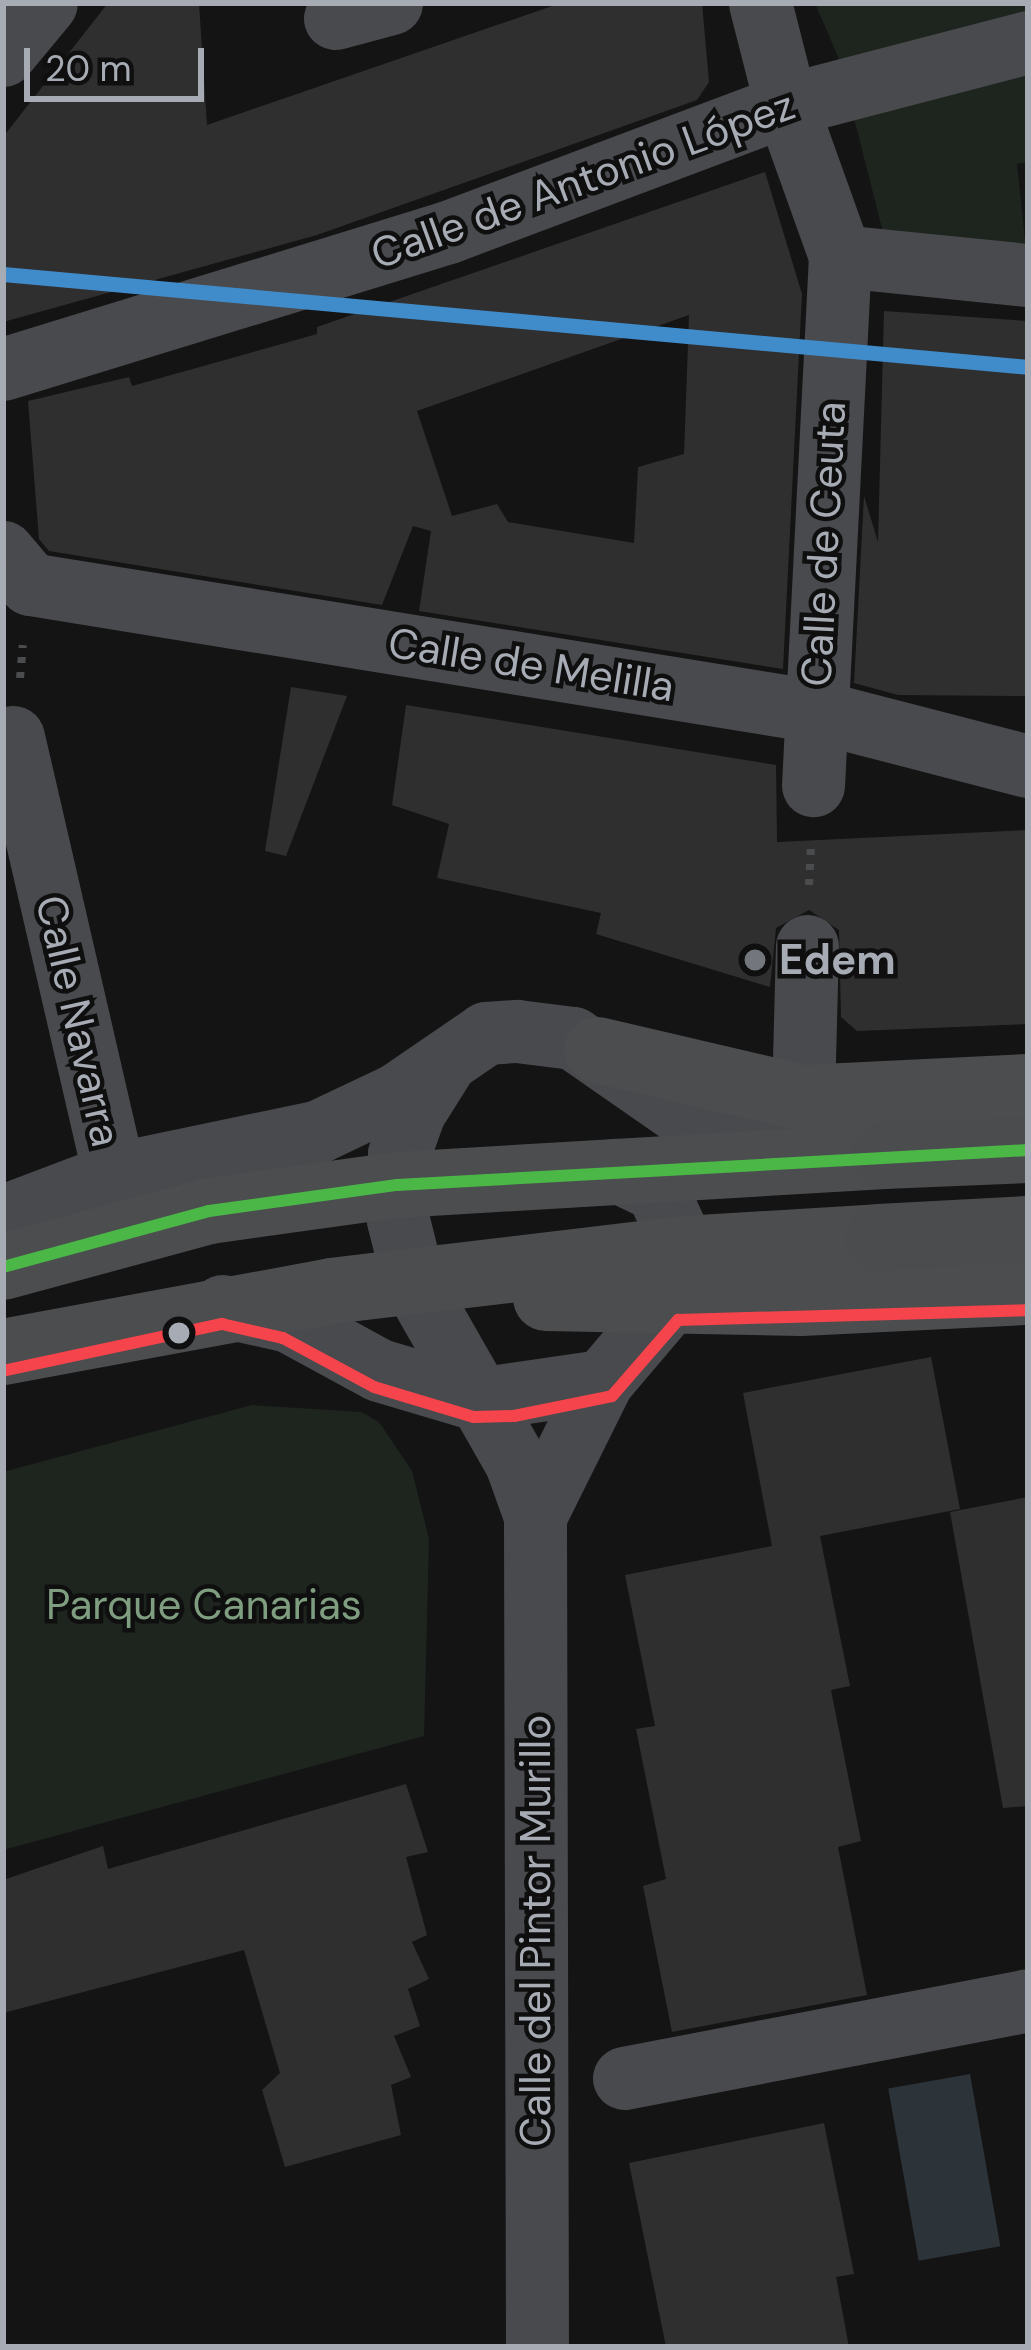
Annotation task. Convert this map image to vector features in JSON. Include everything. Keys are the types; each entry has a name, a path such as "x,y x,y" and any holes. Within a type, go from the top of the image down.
{"highway":[{"path":"884,1156 1028,1150"},
{"path":"879,1237 1028,1229"}],"main road":[{"path":"597,1050 884,1156"},
{"path":"3,1267 208,1211 397,1185 615,1170 804,1128 1028,1087"},
{"path":"685,1270 805,1242 879,1237"},
{"path":"3,1352 222,1306 414,1284 685,1270 1028,1292"}],"street":[{"path":"3,55 46,3"},
{"name":"Calle de Ceuta","path":"760,3 786,105 840,256 813,785"},
{"name":"Calle de Antonio López","path":"3,369 448,232 786,105 1028,42"},
{"path":"840,256 1028,275"},
{"name":"Calle de Melilla","path":"16,568 815,711 1028,766"},
{"name":"Calle Navarra","path":"13,737 113,1174"},
{"path":"804,1128 807,946"},
{"path":"3,1216 113,1174 319,1131 358,1116 486,1034 548,1030 597,1050"},
{"path":"446,1060 413,1112 397,1185 414,1284 516,1462 535,1516"},
{"path":"535,1516 602,1381 685,1270 657,1190 615,1170"},
{"path":"222,1306 289,1321 379,1370 477,1399 602,1381"},
{"name":"Calle del Pintor Murillo","path":"535,1516 536,2347"},
{"path":"624,2078 1028,2000"}],"path":[{"path":"13,737 16,568"},
{"path":"807,946 813,785"}],"green space":[{"path":"815,3 1028,3 1028,162 1017,164 1027,259 887,248 839,59"},
{"name":"Parque Canarias","path":"252,1405 361,1412 379,1422 412,1471 429,1539 424,1736 3,1850 3,1472"}],"shaded area":[{"path":"970,2074 1000,2246 919,2261 888,2088"}],"building":[{"path":"108,3 199,3 207,125 561,3 702,3 709,82 697,100 317,235 3,322 3,137"},
{"path":"765,172 802,294 783,669 419,611 431,531 413,526 382,605 49,551 39,539 28,401 129,377 132,386 317,334 317,327","holes":["689,315 684,454 638,467 634,543 508,522 497,504 452,516 417,411"]},
{"path":"884,311 1028,321 1028,696 898,695 854,683 864,496 878,542"},
{"path":"291,687 347,696 286,856 265,851"},
{"path":"406,705 776,765 777,842 1028,830 1028,1024 857,1031 841,1017 839,930 809,910 776,928 770,987 596,934 601,913 437,878 449,824 392,805"},
{"path":"931,1357 960,1509 820,1536 850,1686 831,1690 861,1841 838,1847 867,1995 672,2032 643,1886 666,1879 636,1729 655,1726 625,1575 772,1546 743,1393"},
{"path":"1028,1497 1028,1806 1003,1808 950,1512"},
{"path":"406,1784 428,1852 406,1857 427,1935 412,1942 429,1979 408,1989 420,2026 394,2036 411,2077 391,2085 401,2135 285,2167 262,2090 280,2073 244,1950 3,2013 3,1880 103,1846 108,1869"},
{"path":"824,2123 854,2274 836,2277 849,2347 666,2347 629,2163"}],"transit line":[{"path":"3,274 1028,367"},
{"path":"3,1267 209,1211 397,1185 1028,1150"},
{"path":"7,1370 222,1324 283,1338 374,1387 474,1417 514,1416 612,1396 678,1320 1028,1310"}],"place":[{"name":"Edem","path":"755,960"}]}
